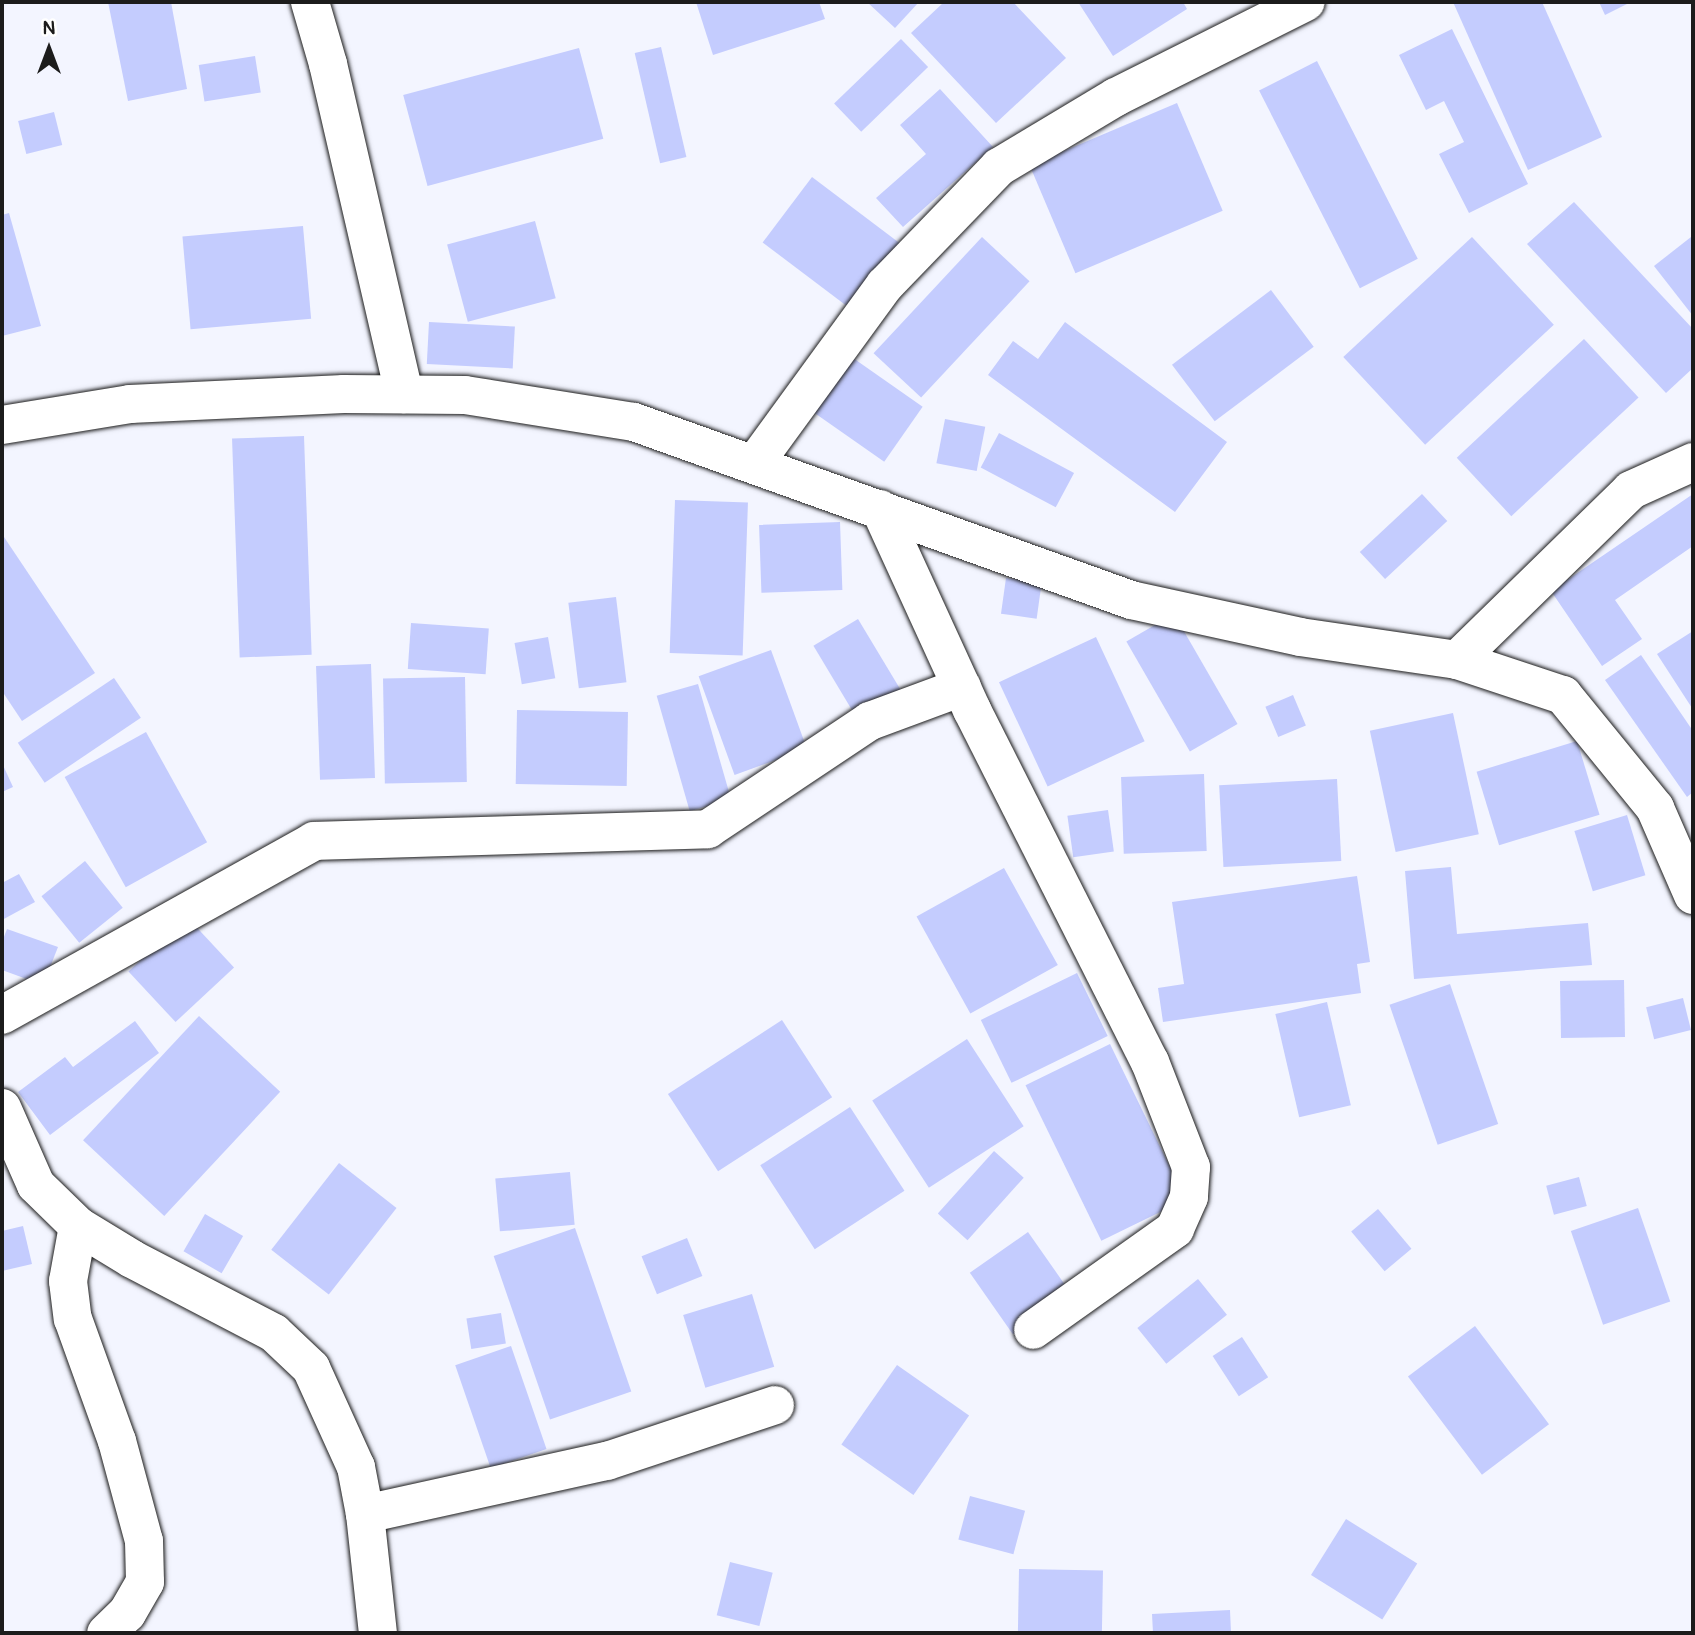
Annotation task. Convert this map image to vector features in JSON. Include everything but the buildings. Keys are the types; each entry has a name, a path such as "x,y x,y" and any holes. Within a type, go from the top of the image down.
{"street":[{"path":"310,2 328,64 404,394"},
{"path":"755,463 885,285 999,167 1116,97 1306,2"},
{"path":"2,425 130,404 404,394 465,395 634,422 755,463 1131,600 1300,637 1457,660 1563,695 1655,808 1693,895"},
{"path":"1457,660 1631,490 1693,462"},
{"path":"880,509 962,687 1150,1062 1191,1167 1189,1197 1175,1229 1033,1330"},
{"path":"2,1015 314,841 708,829 870,721 962,687"},
{"path":"2,1108 37,1185 78,1226 132,1259 274,1333 311,1368 356,1467 365,1514 378,1633"},
{"path":"78,1226 68,1281 73,1319 117,1441 144,1541 145,1582 127,1613 106,1633"},
{"path":"365,1514 607,1461 775,1405"}]}
